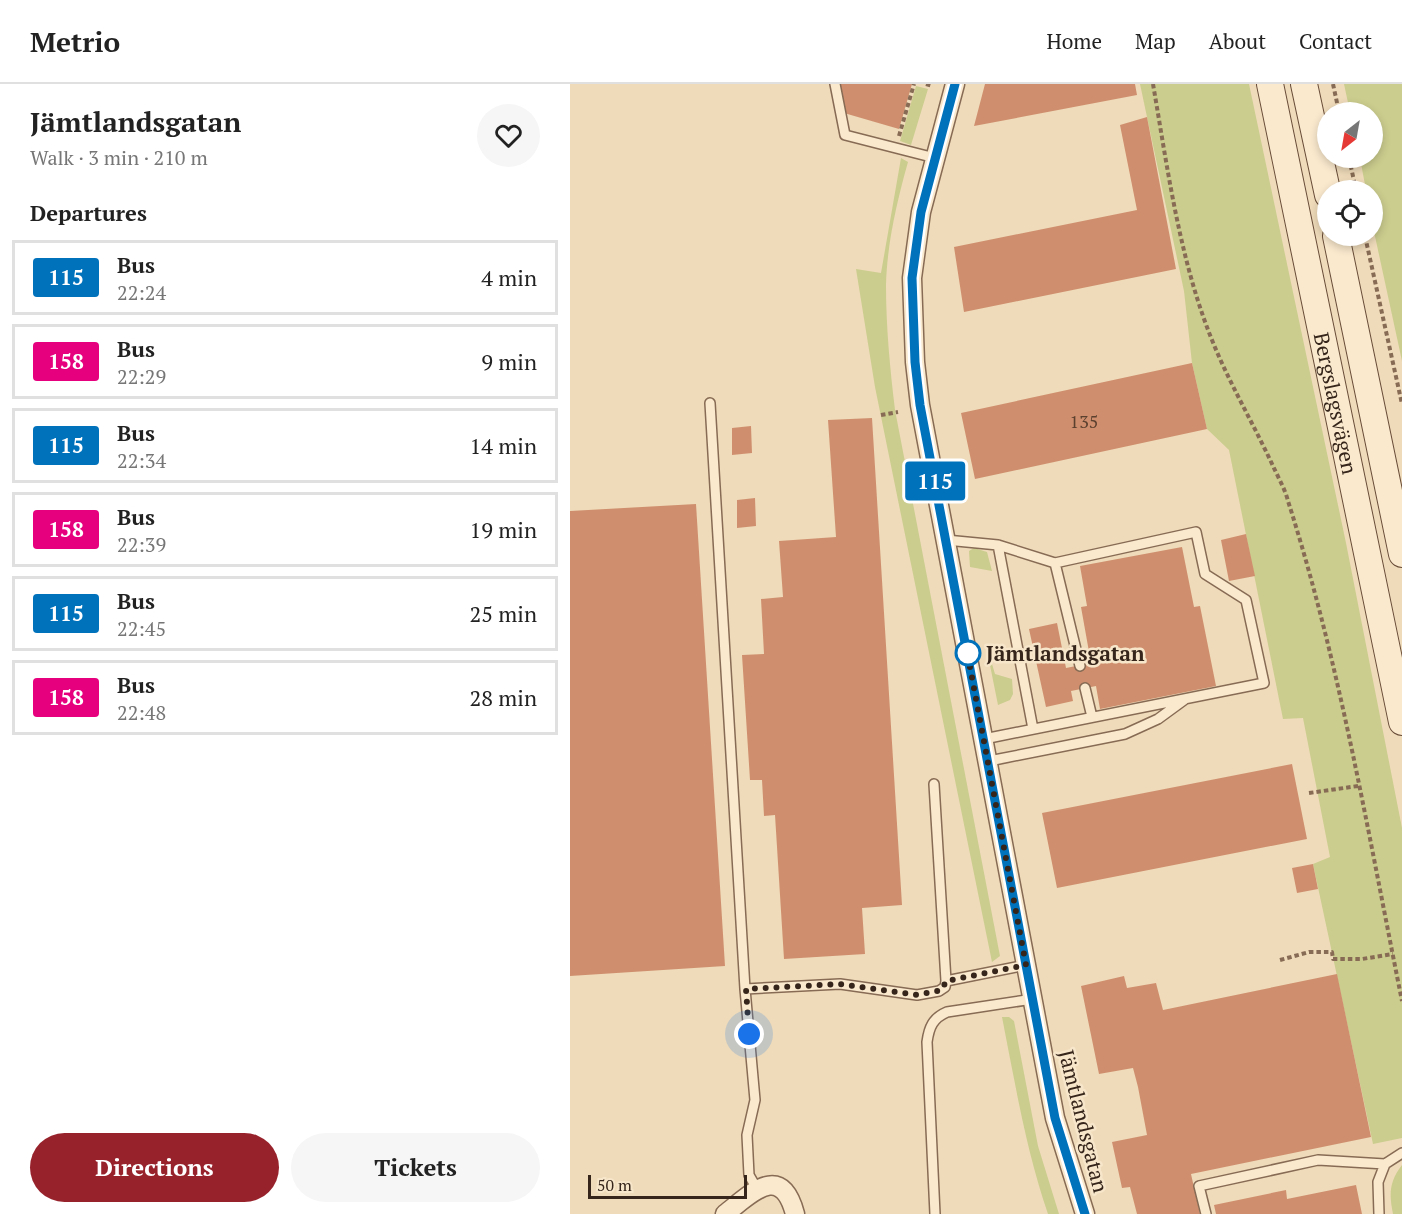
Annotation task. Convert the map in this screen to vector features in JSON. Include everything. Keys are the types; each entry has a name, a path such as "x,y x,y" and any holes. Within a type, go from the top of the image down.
{"main road":[{"name":"Bergslagsvägen","path":"1269,84 1402,722"},
{"path":"1304,84 1325,180"},
{"name":"Bergslagsvägen","path":"1338,246 1402,554"}],"street":[{"name":"Jämtlandsgatan","path":"955,84 921,212 912,278 915,362 920,405 1055,1118 1085,1214"},
{"path":"725,1214 765,1185 774,1185 782,1190 789,1197 795,1214"}],"lane":[{"path":"835,84 845,135 934,158"},
{"path":"710,403 746,989 755,1100 747,1135 749,1175 757,1189"},
{"path":"946,540 998,545 1055,562 1196,532 1205,574 1246,600 1264,683 984,739"},
{"path":"998,545 1033,729"},
{"path":"1055,562 1080,666"},
{"path":"1085,688 1092,717"},
{"path":"988,761 1125,734 1158,719 1186,698"},
{"path":"746,989 840,984 917,995 942,990 946,981 934,784"},
{"path":"946,981 1026,965"},
{"path":"935,1214 927,1042 929,1030 936,1018 947,1012 1033,999"},
{"path":"1379,1214 1378,1182 1385,1164 1402,1153"},
{"path":"1206,1214 1199,1186 1318,1160 1385,1164"}],"path":[{"path":"901,129 914,84"},
{"path":"926,84 933,86"},
{"path":"1153,84 1187,260 1199,303 1214,346 1287,497 1320,608 1335,671 1402,1001"},
{"path":"1333,84 1337,102"},
{"path":"1367,246 1402,404"},
{"path":"881,415 898,412"},
{"path":"1309,793 1358,786"},
{"path":"1280,960 1309,952 1332,952 1333,959 1362,959 1393,954"}],"green space":[{"path":"1140,84 1249,84 1346,543 1402,828 1402,1138 1373,1144 1313,864 1330,857 1303,718 1283,719 1229,450 1207,429 1192,363 1184,291"},
{"path":"1344,84 1402,84 1402,361 1377,246 1383,246 1383,180 1364,180 1362,168 1383,168 1383,102 1348,102"},
{"path":"916,86 928,89 911,145 900,141"},
{"path":"901,158 908,162 893,223 886,285 893,394 1000,956 992,962 875,387 856,269 881,273"},
{"path":"974,548 987,552 992,571 970,567 969,551"},
{"path":"992,664 995,674 1012,679 1013,694 1010,700 998,705 990,665"},
{"path":"1002,1017 1009,1017 1014,1021 1038,1146 1059,1214 1048,1214 1033,1166"},
{"path":"1402,1165 1402,1214 1393,1214 1391,1188"}],"building":[{"path":"839,84 912,84 899,129 844,113"},
{"path":"985,84 1135,84 1137,95 974,126"},
{"path":"1147,117 1176,269 964,312 954,247 1137,210 1120,125"},
{"path":"1192,363 1207,429 975,479 961,413"},
{"path":"872,418 902,905 862,908 865,954 784,959 775,815 764,816 762,780 750,780 742,655 764,654 761,599 783,597 779,541 836,537 828,420"},
{"path":"751,426 752,453 732,455 732,428"},
{"path":"755,498 756,526 737,528 737,500"},
{"path":"696,504 725,966 570,976 570,511"},
{"path":"1246,534 1255,576 1229,581 1221,540"},
{"path":"1182,547 1194,607 1200,606 1216,686 1100,709 1096,686 1071,691 1073,701 1046,707 1029,629 1057,623 1066,668 1091,663 1081,607 1087,606 1080,566"},
{"path":"1292,764 1307,839 1057,888 1042,813"},
{"path":"1313,864 1318,889 1297,893 1292,868"},
{"path":"1337,974 1371,1137 1191,1174 1200,1214 1137,1214 1130,1187 1122,1188 1112,1142 1147,1135 1138,1087 1133,1068 1099,1074 1081,986 1124,976 1127,988 1156,983 1163,1010"},
{"path":"1356,1185 1362,1214 1216,1214 1214,1205 1286,1190 1287,1199"}],"bus line":[{"name":"115","path":"955,84 921,212 912,278 915,362 920,405 1055,1118 1085,1214"}],"place":[{"name":"Jämtlandsgatan","path":"968,653"}],"route":[{"path":"749,1034 746,989 840,984 922,995 942,990 946,981 1026,965 967,651 968,653"}]}
